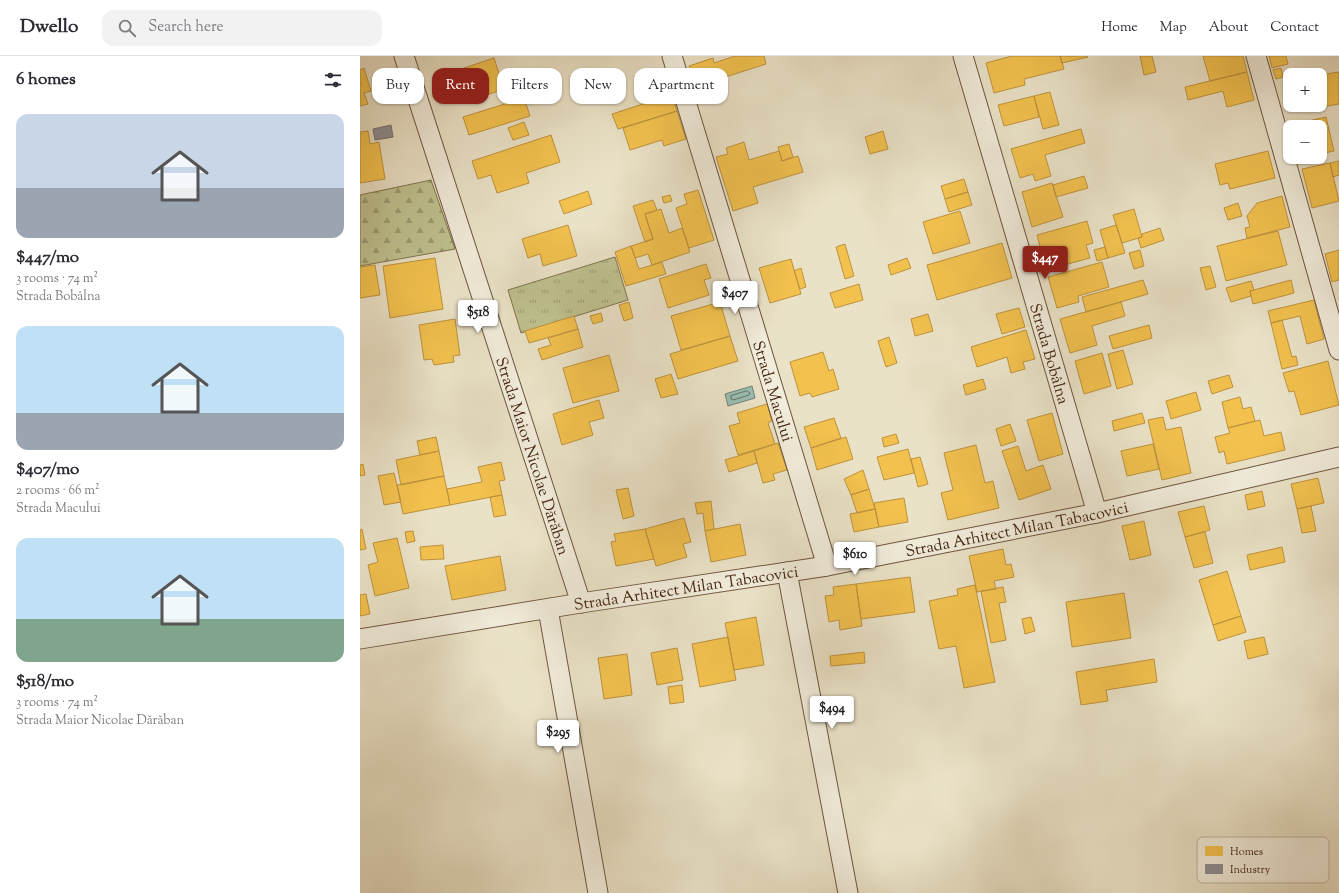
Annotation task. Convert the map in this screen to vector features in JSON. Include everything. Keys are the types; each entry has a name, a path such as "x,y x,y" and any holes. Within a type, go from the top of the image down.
{"street":[{"name":"Strada Maior Nicolae Dărăban","path":"404,56 581,603"},
{"name":"Strada Macului","path":"672,56 827,566"},
{"name":"Strada Bobâlna","path":"963,56 1098,513"},
{"path":"1256,56 1339,350"},
{"name":"Strada Arhitect Milan Tabacovici","path":"360,639 581,603 827,566 1098,513 1339,457"},
{"path":"786,572 848,893"},
{"path":"548,609 598,893"}],"green space":[{"path":"431,180 455,249 360,266 360,195"},
{"path":"615,257 628,300 521,333 508,290"}],"water":[{"path":"752,386 755,398 728,406 725,394"}],"building: Homes":[{"path":"735,56 764,56 766,64 728,76 728,68 690,68 689,66 713,58 714,63"},
{"path":"1012,56 1060,56 1064,69 1024,79 1025,85 994,93 986,63"},
{"path":"1060,56 1087,56 1088,57 1062,63"},
{"path":"1140,56 1152,56 1156,72 1144,75"},
{"path":"1203,56 1243,56 1247,72 1210,81"},
{"path":"1269,56 1286,56 1288,64 1272,68"},
{"path":"494,58 497,68 497,91 489,94 489,68 464,68"},
{"path":"364,68 371,91 364,93 368,104 360,106 360,70"},
{"path":"1281,68 1283,77 1276,79 1273,70"},
{"path":"1247,72 1254,100 1227,107 1223,91 1188,100 1185,87"},
{"path":"1339,72 1339,104 1327,106 1327,74"},
{"path":"1050,92 1059,125 1043,129 1034,96"},
{"path":"1034,96 1039,117 1004,126 998,105"},
{"path":"505,104 526,104 530,116 469,135 463,117"},
{"path":"643,104 675,104 677,111 618,129 612,114"},
{"path":"677,111 686,139 664,146 662,140 630,150 623,128"},
{"path":"1326,117 1327,120 1313,120"},
{"path":"1327,121 1334,151 1327,152"},
{"path":"524,122 529,135 513,140 508,128"},
{"path":"1081,129 1085,143 1045,155 1051,176 1035,181 1033,174 1020,178 1011,149"},
{"path":"368,131 370,144 379,142 385,179 360,183 360,132"},
{"path":"883,131 888,149 870,154 865,137"},
{"path":"551,135 560,162 526,173 529,183 497,193 491,175 478,179 472,161"},
{"path":"744,142 749,160 779,151 782,161 798,156 803,172 753,187 758,203 733,211 716,157 728,154 726,148"},
{"path":"789,144 793,157 782,161 778,147"},
{"path":"1268,151 1275,178 1230,189 1228,183 1220,185 1215,164"},
{"path":"1339,161 1339,175 1333,177 1330,163"},
{"path":"1330,163 1339,201 1312,208 1302,169"},
{"path":"1084,176 1088,188 1056,197 1053,185"},
{"path":"964,179 968,192 945,199 941,186"},
{"path":"1052,183 1063,217 1032,227 1022,192"},
{"path":"698,190 714,240 689,248 676,208 687,204 684,194"},
{"path":"588,191 592,204 564,214 559,201"},
{"path":"968,192 972,205 949,212 945,199"},
{"path":"670,195 672,201 664,203 662,197"},
{"path":"1282,196 1290,227 1247,238 1245,228 1250,227 1247,216 1257,203"},
{"path":"653,200 657,210 645,214 653,239 645,242 633,206"},
{"path":"1238,203 1242,216 1228,220 1224,208"},
{"path":"661,209 669,233 682,228 690,252 652,265 648,254 635,258 631,246 653,239 645,214"},
{"path":"1134,209 1142,237 1122,243 1113,215"},
{"path":"960,211 970,243 933,254 923,222"},
{"path":"1087,221 1093,243 1086,245 1090,258 1046,270 1037,235"},
{"path":"568,225 577,256 543,266 540,254 528,258 522,239"},
{"path":"1116,225 1125,253 1108,258 1100,230"},
{"path":"1160,228 1164,240 1141,248 1138,238 1142,237 1142,234"},
{"path":"1278,231 1287,265 1226,281 1217,246"},
{"path":"1002,243 1012,278 937,300 927,265"},
{"path":"845,244 854,276 845,279 836,247"},
{"path":"631,246 639,269 662,262 666,274 626,286 615,252"},
{"path":"1105,247 1108,258 1097,261 1094,250"},
{"path":"1140,250 1144,266 1134,269 1129,253"},
{"path":"1339,250 1339,280 1332,282 1325,254"},
{"path":"435,258 443,309 390,318 383,266"},
{"path":"907,258 911,268 891,275 888,265"},
{"path":"791,259 801,294 770,303 759,268"},
{"path":"1102,262 1109,287 1078,296 1079,302 1057,308 1048,277"},
{"path":"706,264 711,278 704,280 709,295 668,308 659,279"},
{"path":"375,265 380,295 360,298 360,267"},
{"path":"1210,266 1216,287 1206,290 1200,268"},
{"path":"801,268 806,287 800,289 794,271"},
{"path":"1143,280 1148,294 1086,312 1082,297"},
{"path":"1291,280 1294,293 1253,304 1250,291"},
{"path":"1251,281 1254,290 1250,291 1251,296 1231,302 1226,288"},
{"path":"859,284 863,300 835,308 830,293"},
{"path":"1314,300 1324,339 1307,344 1300,316 1271,323 1268,311"},
{"path":"629,302 633,318 624,321 619,305"},
{"path":"720,302 730,336 681,350 671,316"},
{"path":"1121,302 1125,316 1092,326 1097,345 1070,353 1060,319"},
{"path":"1019,308 1025,327 1002,334 996,314"},
{"path":"601,313 603,321 593,324 590,316"},
{"path":"928,314 933,331 915,336 911,319"},
{"path":"574,316 578,329 529,343 525,331"},
{"path":"455,319 460,355 453,356 454,362 434,365 432,359 424,360 419,325"},
{"path":"1282,320 1292,357 1296,356 1298,365 1282,369 1271,323"},
{"path":"1149,325 1152,338 1113,349 1109,336"},
{"path":"578,329 583,347 542,360 538,349 551,345 548,338"},
{"path":"1026,330 1035,359 1023,362 1025,369 1011,373 1007,357 977,367 971,347"},
{"path":"730,336 738,361 678,379 670,354"},
{"path":"889,337 897,363 886,367 878,341"},
{"path":"1123,350 1133,384 1117,389 1108,354"},
{"path":"823,352 829,371 833,369 839,389 812,397 810,393 800,396 790,362"},
{"path":"1102,353 1111,386 1084,394 1075,361"},
{"path":"609,355 619,391 573,403 563,368"},
{"path":"1328,361 1339,405 1301,415 1294,391 1289,392 1283,373"},
{"path":"671,374 678,394 661,398 655,379"},
{"path":"1229,375 1233,387 1212,394 1208,381"},
{"path":"983,379 986,389 966,395 963,385"},
{"path":"1196,392 1201,410 1171,419 1166,401"},
{"path":"1240,397 1243,409 1251,407 1255,421 1228,428 1222,402"},
{"path":"599,400 604,418 589,422 593,435 562,445 553,414"},
{"path":"767,404 772,421 768,423 775,444 738,455 729,426 740,423 737,413"},
{"path":"1052,413 1063,454 1039,461 1027,420"},
{"path":"1142,413 1145,423 1114,431 1112,421"},
{"path":"1163,417 1166,430 1181,427 1191,473 1162,480 1148,420"},
{"path":"834,418 841,438 811,448 804,427"},
{"path":"1260,420 1264,436 1281,432 1285,450 1227,464 1224,451 1219,453 1215,437 1230,433 1228,428"},
{"path":"1010,424 1016,441 1001,446 996,429"},
{"path":"896,434 899,443 884,447 882,438"},
{"path":"436,437 439,451 420,455 417,441"},
{"path":"846,437 853,459 817,470 811,448"},
{"path":"778,443 787,470 773,474 775,480 763,483 754,451"},
{"path":"1153,444 1159,469 1127,476 1121,451"},
{"path":"976,445 985,483 993,481 999,508 948,520 941,493 953,490 944,453"},
{"path":"1018,446 1026,471 1043,465 1051,489 1019,500 1002,451"},
{"path":"908,449 914,473 884,480 877,457"},
{"path":"439,451 444,476 401,485 396,460"},
{"path":"754,451 757,463 729,472 725,460"},
{"path":"920,457 928,484 918,487 911,459"},
{"path":"501,462 505,480 499,481 502,495 450,505 447,489 482,482 478,467"},
{"path":"363,464 365,475 360,476 360,465"},
{"path":"863,470 869,489 851,495 844,479"},
{"path":"394,473 401,502 384,505 378,476"},
{"path":"444,476 450,505 403,514 397,485"},
{"path":"1318,478 1324,503 1297,509 1291,484"},
{"path":"628,488 634,516 623,519 616,490"},
{"path":"869,489 875,509 857,513 851,495"},
{"path":"1262,491 1265,506 1248,510 1245,495"},
{"path":"502,495 506,515 494,517 490,497"},
{"path":"904,498 908,522 879,527 874,503"},
{"path":"711,501 714,529 705,531 703,513 697,514 695,503"},
{"path":"1204,506 1210,530 1185,537 1178,512"},
{"path":"1311,506 1316,531 1302,533 1297,509"},
{"path":"875,509 879,527 854,532 850,514"},
{"path":"684,518 691,542 683,544 687,557 656,566 645,529"},
{"path":"1144,521 1151,555 1130,560 1122,526"},
{"path":"740,524 746,555 711,562 705,531"},
{"path":"362,529 366,549 360,550 360,530"},
{"path":"645,529 654,559 616,566 611,542 616,541 614,534"},
{"path":"413,531 415,541 407,543 405,532"},
{"path":"1205,532 1213,563 1194,568 1185,537"},
{"path":"397,538 409,588 375,596 368,565 378,562 373,543"},
{"path":"443,545 444,559 421,560 420,547"},
{"path":"1282,547 1285,562 1250,570 1247,555"},
{"path":"1003,549 1006,565 1011,564 1014,577 994,581 996,589 977,592 969,556"},
{"path":"500,556 506,590 452,600 445,566"},
{"path":"1227,571 1241,616 1213,625 1199,580"},
{"path":"910,577 915,612 861,619 856,584"},
{"path":"856,584 862,626 840,630 839,620 829,622 825,596 834,595 833,587"},
{"path":"975,585 995,682 964,688 956,646 939,649 929,601 958,595 957,589"},
{"path":"1003,587 1006,602 999,603 1006,640 991,643 981,591"},
{"path":"1124,593 1131,638 1072,647 1066,602"},
{"path":"366,594 370,614 360,616 360,595"},
{"path":"1241,616 1246,632 1218,641 1213,625"},
{"path":"756,617 764,665 734,670 725,623"},
{"path":"1031,617 1035,631 1025,634 1022,619"},
{"path":"728,637 736,680 700,687 692,644"},
{"path":"1264,637 1268,654 1248,659 1244,641"},
{"path":"677,648 683,680 657,685 651,653"},
{"path":"864,652 865,663 831,666 830,656"},
{"path":"627,654 632,695 604,699 598,658"},
{"path":"1154,659 1157,682 1106,690 1108,701 1081,705 1076,672"},
{"path":"682,685 684,702 670,704 668,687"}],"building: Industry":[{"path":"391,125 393,137 375,140 373,129"}]}
